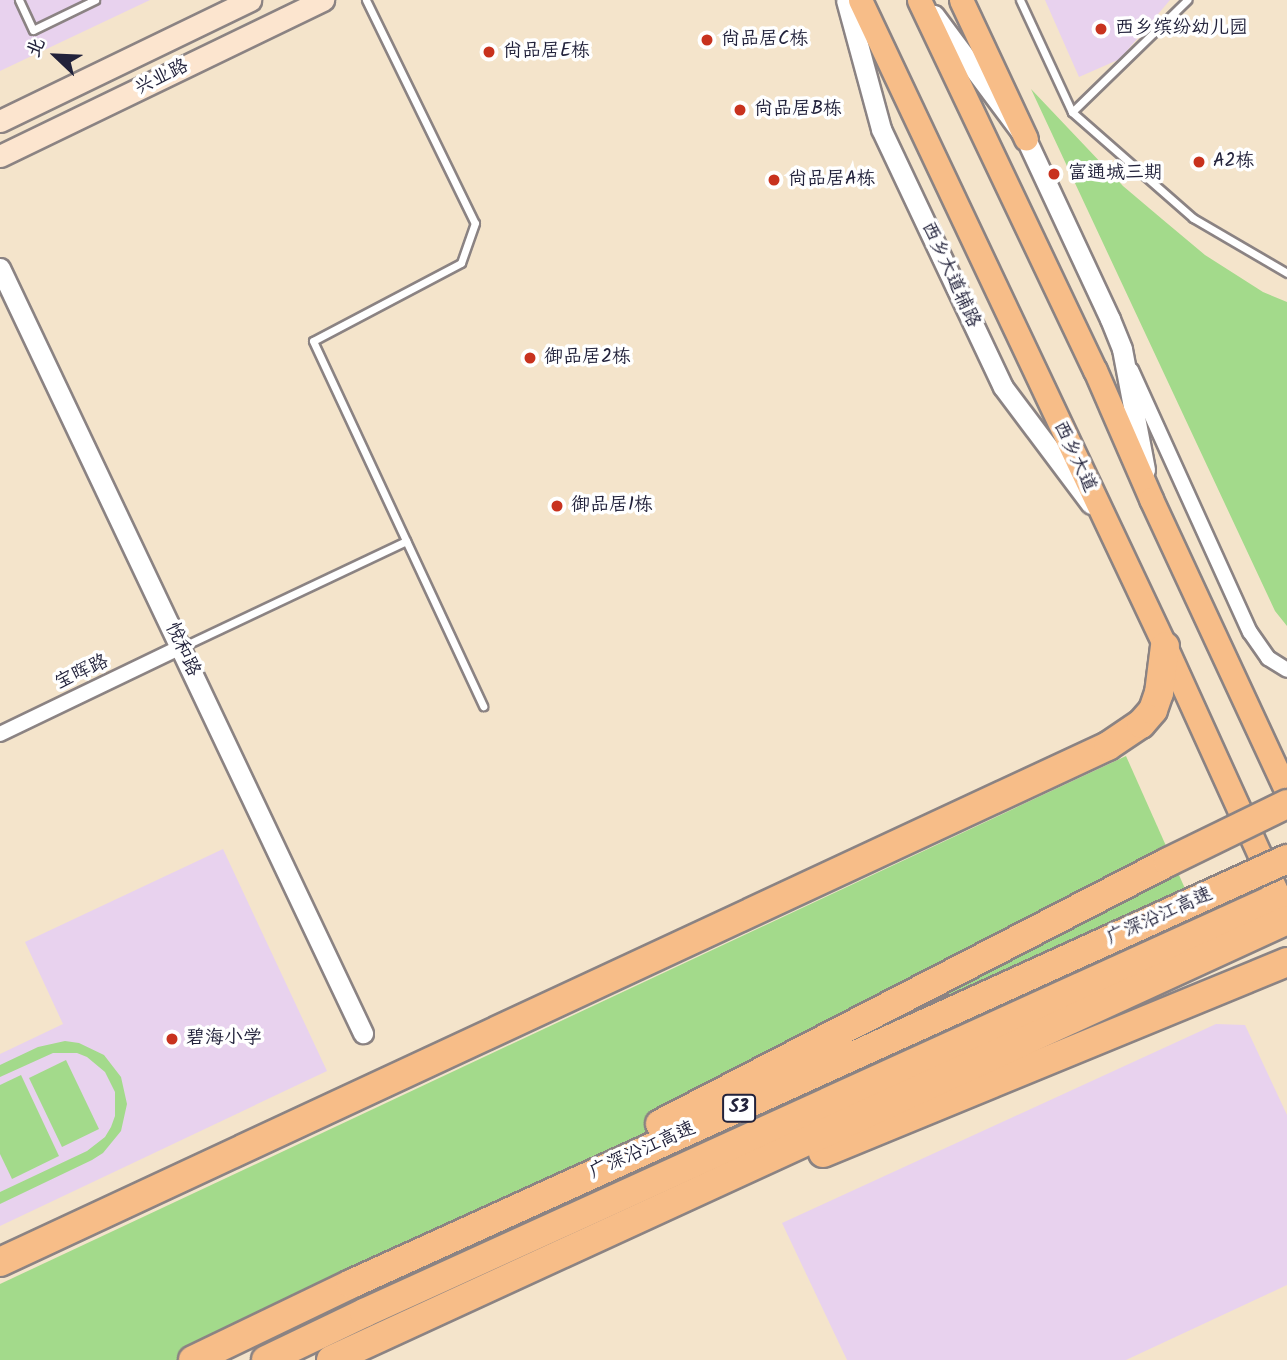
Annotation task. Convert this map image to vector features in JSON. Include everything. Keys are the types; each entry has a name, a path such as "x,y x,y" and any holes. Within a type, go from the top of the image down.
{"highway":[{"path":"0,1262 1108,746 1141,724 1153,710 1159,693 1165,646"},
{"path":"351,1284 1156,868 1287,804"},
{"name":"广深沿江高速","path":"193,1360 351,1284 1287,859"},
{"path":"331,1360 1284,911"},
{"path":"266,1360 377,1307 1284,911"},
{"path":"374,1339 1287,962"}],"main road":[{"name":"兴业路","path":"0,121 250,0"},
{"name":"兴业路","path":"0,156 323,0"},
{"name":"西乡大道","path":"860,0 1165,646 1284,911"},
{"path":"921,0 1096,370 1151,499 1287,792"},
{"path":"961,0 1026,139"}],"street":[{"name":"西乡大道辅路","path":"846,0 881,129 1003,387 1106,524"},
{"path":"921,0 1026,139 1255,643 1268,658 1287,670"},
{"name":"悦和路","path":"0,268 363,1033"},
{"path":"1122,349 1151,499"},
{"name":"宝晖路","path":"0,734 181,647"}],"lane":[{"path":"19,0 33,30 95,0"},
{"path":"366,0 475,223 461,262 313,341 483,706"},
{"path":"1020,0 1072,112 1193,218 1287,273"},
{"path":"1072,112 1187,0"},
{"path":"181,647 406,541"}],"shaded area":[{"path":"0,0 150,0 0,71"},
{"name":"西乡缤纷幼儿园","path":"1045,0 1170,0 1120,59 1079,77"},
{"name":"碧海小学","path":"223,849 327,1071 0,1226 0,1054 63,1024 25,942"},
{"path":"1216,1024 1245,1025 1287,1115 1287,1285 1126,1360 847,1360 782,1223"}],"green space":[{"path":"1031,89 1123,186 1205,255 1263,292 1287,302 1287,626 1275,611"},
{"path":"1126,756 1195,911 212,1360 0,1360 0,1284"},
{"path":"65,1041 79,1043 104,1055 121,1077 127,1104 121,1131 103,1153 92,1160 0,1204 0,1192 87,1151 105,1137 111,1127 115,1116 115,1092 105,1072 87,1057 77,1053 53,1053 0,1077 0,1065 38,1047"},
{"path":"66,1060 99,1129 62,1147 29,1078"},
{"path":"21,1075 59,1156 12,1179 0,1154 0,1085"}],"place":[{"name":"西乡缤纷幼儿园","path":"1101,29"},
{"name":"尚品居C栋","path":"707,40"},
{"name":"尚品居E栋","path":"489,52"},
{"name":"尚品居B栋","path":"740,110"},
{"name":"A2栋","path":"1199,162"},
{"name":"富通城三期","path":"1054,174"},
{"name":"尚品居A栋","path":"774,180"},
{"name":"御品居2栋","path":"530,358"},
{"name":"御品居1栋","path":"557,506"},
{"name":"碧海小学","path":"172,1039"}]}
